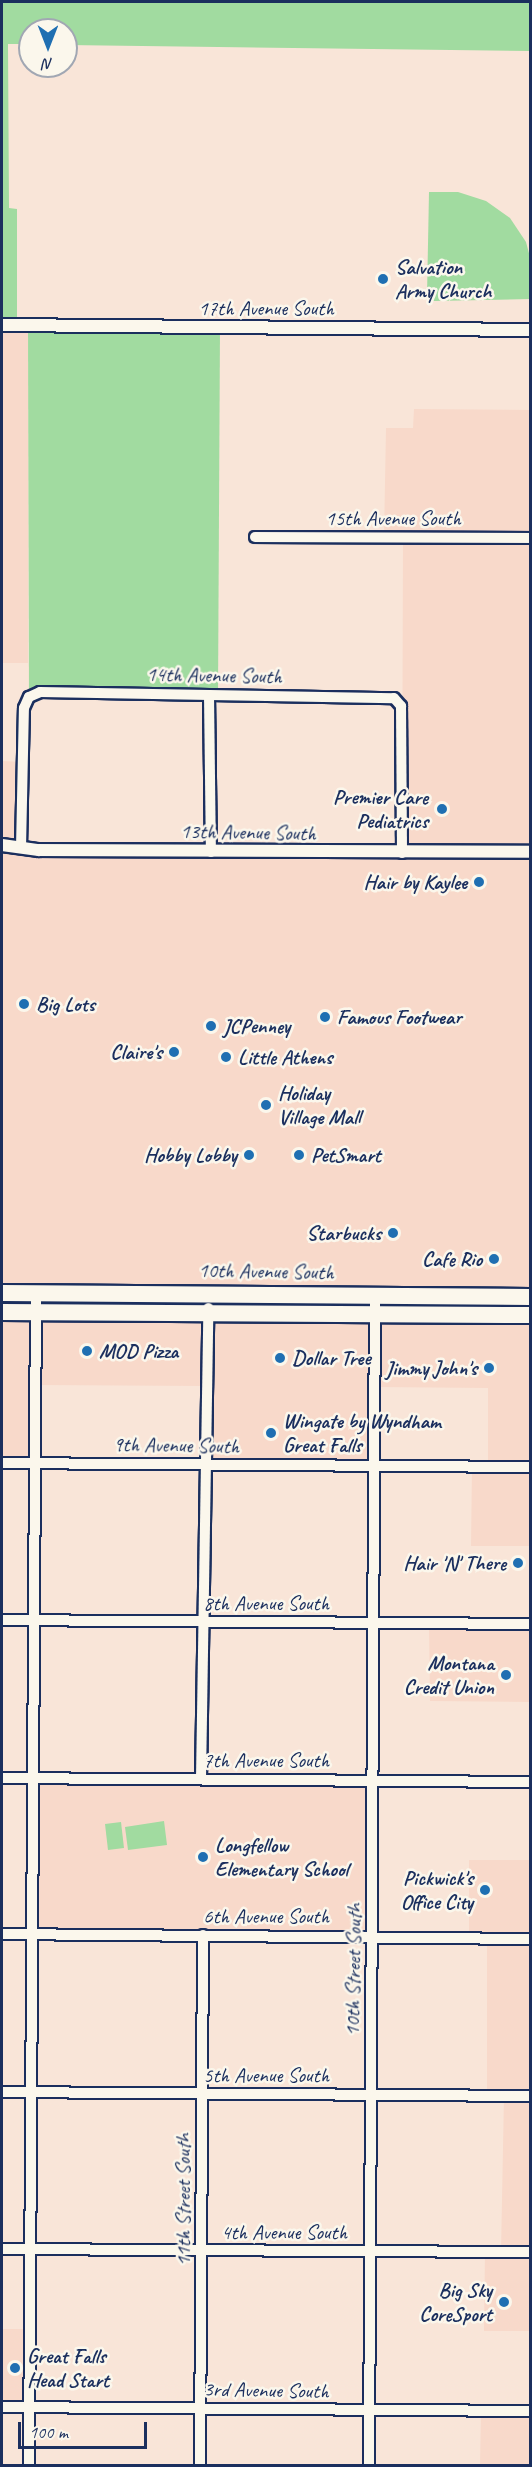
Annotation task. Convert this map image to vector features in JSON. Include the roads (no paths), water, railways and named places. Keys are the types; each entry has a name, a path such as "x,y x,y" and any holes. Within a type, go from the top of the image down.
{"highway":[{"name":"10th Avenue South","path":"2,1293 207,1292 531,1297"},
{"name":"10th Avenue South","path":"2,1312 531,1316"}],"street":[{"name":"17th Avenue South","path":"2,325 531,330"},
{"name":"15th Avenue South","path":"255,537 531,538"},
{"name":"14th Avenue South","path":"21,848 24,708 29,697 40,692 399,700 402,853"},
{"path":"209,695 211,852"},
{"name":"13th Avenue South","path":"2,845 21,848 211,852 531,852"},
{"path":"201,1779 207,1292"},
{"path":"29,2466 36,1293"},
{"name":"10th Street South","path":"369,2466 375,1294"},
{"name":"9th Avenue South","path":"2,1463 531,1467"},
{"name":"8th Avenue South","path":"2,1620 531,1624"},
{"name":"7th Avenue South","path":"2,1778 531,1782"},
{"name":"6th Avenue South","path":"2,1934 531,1939"},
{"name":"11th Street South","path":"200,2466 203,1935"},
{"name":"5th Avenue South","path":"2,2092 531,2096"},
{"name":"4th Avenue South","path":"2,2249 531,2252"},
{"name":"3rd Avenue South","path":"2,2407 531,2411"}],"place":[{"name":"Salvation Army Church","path":"383,279"},
{"name":"Premier Care Pediatrics","path":"442,809"},
{"name":"Hair by Kaylee","path":"479,882"},
{"name":"Big Lots","path":"24,1004"},
{"name":"Famous Footwear","path":"325,1017"},
{"name":"JCPenney","path":"211,1026"},
{"name":"Claire's","path":"174,1052"},
{"name":"Little Athens","path":"226,1057"},
{"name":"Holiday Village Mall","path":"266,1105"},
{"name":"Hobby Lobby","path":"249,1155"},
{"name":"PetSmart","path":"299,1155"},
{"name":"Starbucks","path":"393,1233"},
{"name":"Cafe Rio","path":"494,1259"},
{"name":"MOD Pizza","path":"87,1351"},
{"name":"Dollar Tree","path":"280,1358"},
{"name":"Jimmy John's","path":"489,1368"},
{"name":"Wingate by Wyndham Great Falls","path":"271,1433"},
{"name":"Hair 'N' There","path":"518,1563"},
{"name":"Montana Credit Union","path":"506,1675"},
{"name":"Longfellow Elementary School","path":"203,1857"},
{"name":"Pickwick's Office City","path":"485,1890"},
{"name":"Big Sky CoreSport","path":"504,2302"},
{"name":"Great Falls Head Start","path":"15,2368"}]}
